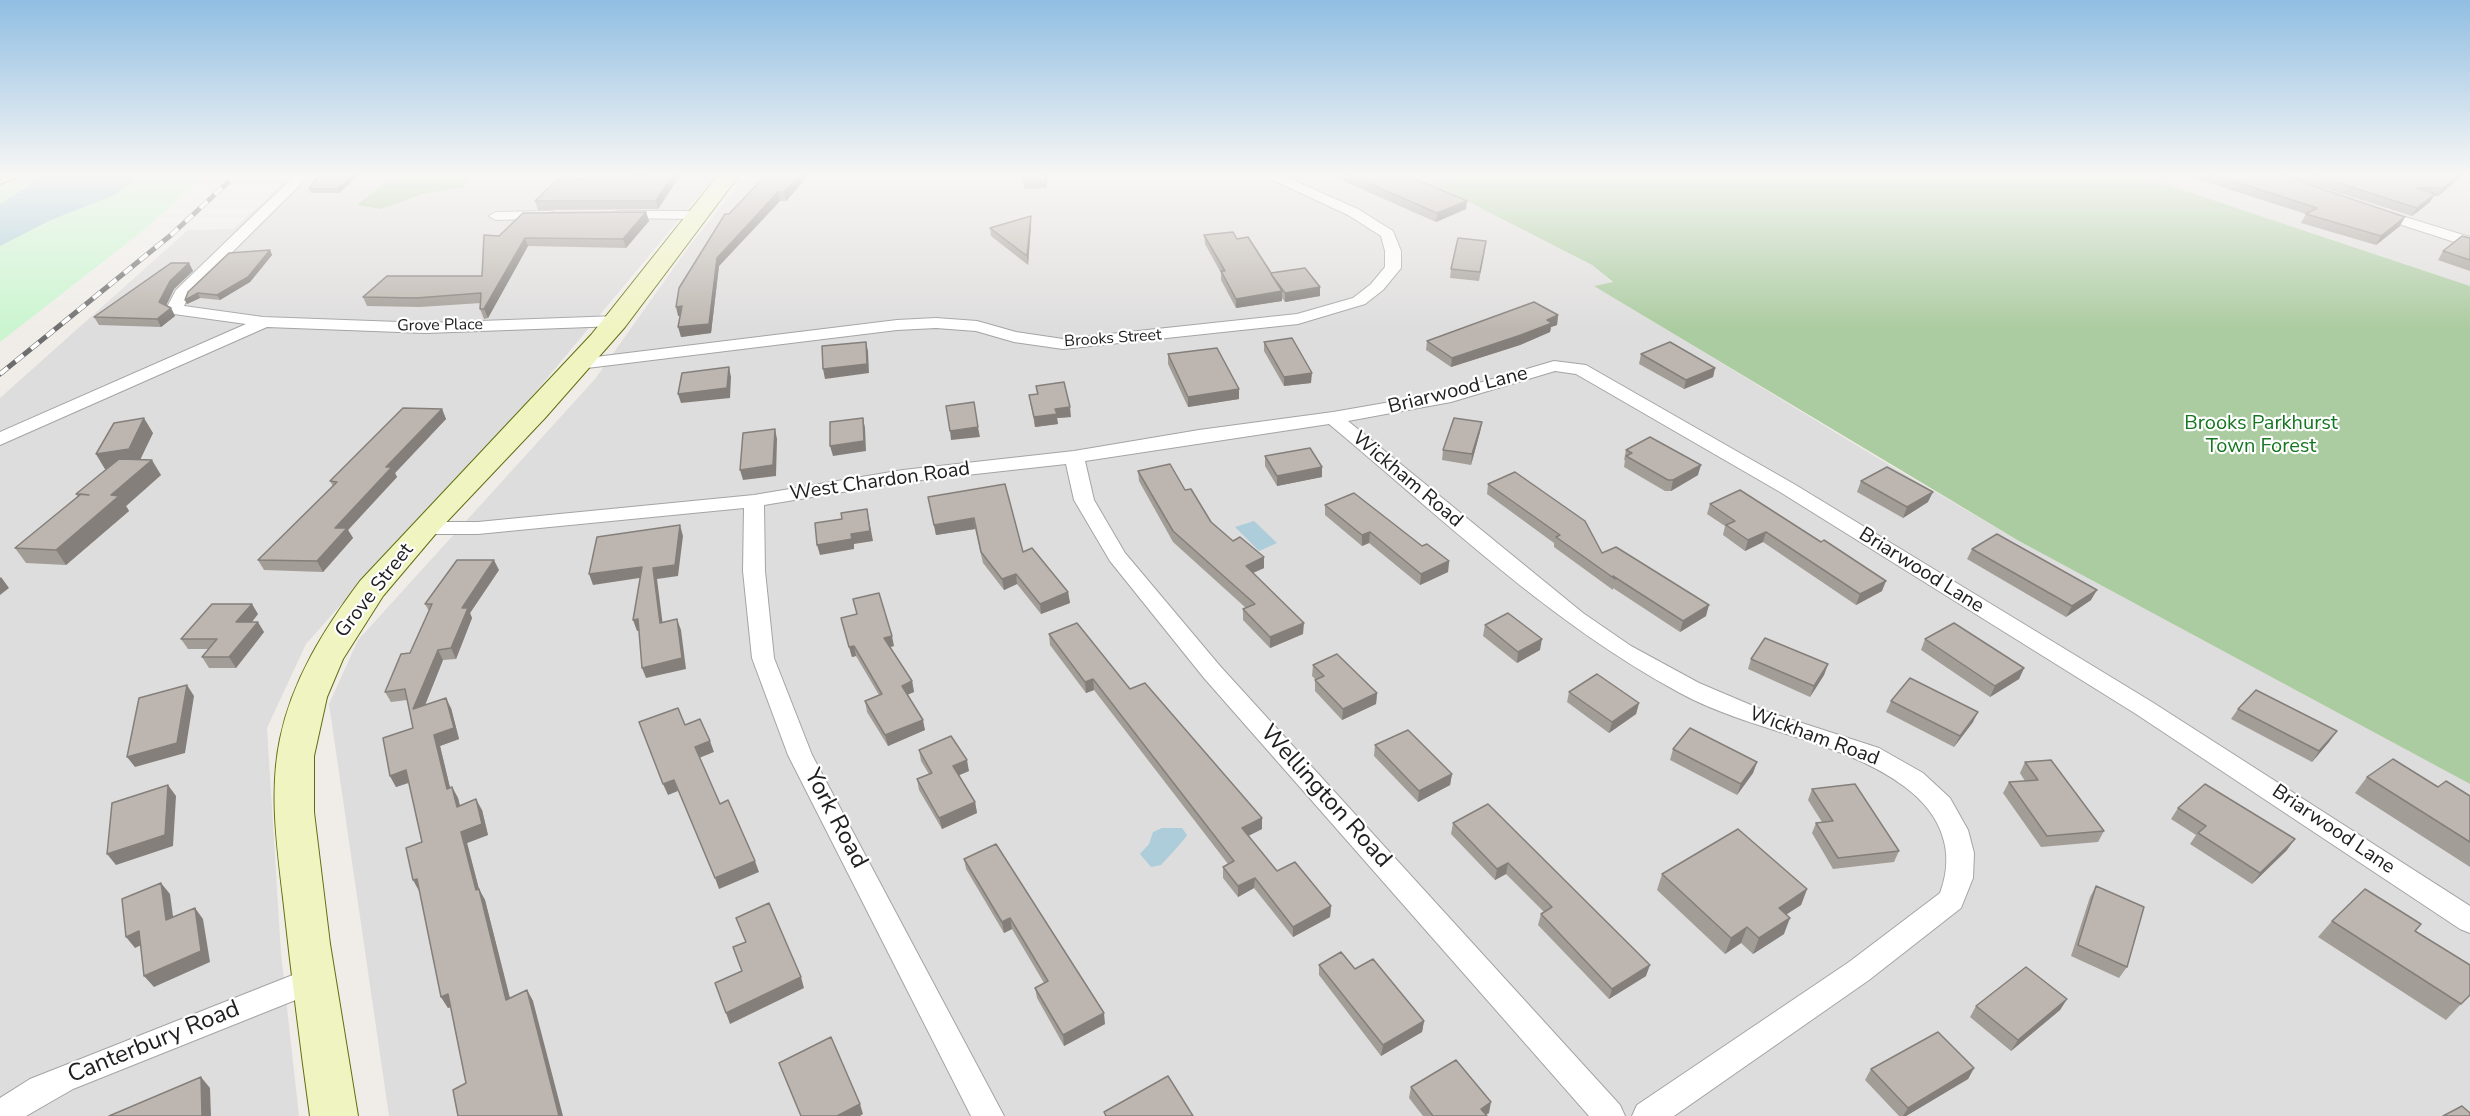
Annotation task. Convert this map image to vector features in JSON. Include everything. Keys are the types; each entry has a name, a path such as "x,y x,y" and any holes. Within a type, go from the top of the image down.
{"street":[{"name":"Grove Place","path":"250,226 182,292 174,308 177,311 263,322 426,328 617,321"},
{"name":"Grove Street","path":"334,1116 312,980 296,822 295,760 301,722 315,682 351,615 425,528 617,321 688,226"},
{"name":"Brooks Street","path":"579,364 936,322 977,326 1014,337 1063,344 1109,341 1298,319 1359,301 1377,287 1393,268 1393,251 1388,234 1375,226"},
{"path":"2420,226 2470,242"},
{"name":"Grove Place","path":"0,439 263,322"},
{"name":"Briarwood Lane","path":"1333,418 1451,397 1554,366 1580,369 1787,488 2154,714 2470,921"},
{"name":"West Chardon Road","path":"425,528 478,528 754,501 903,476 1074,457 1199,436 1333,418"},
{"name":"Wickham Road","path":"1333,418 1567,611 1623,651 1702,694 1757,717 1877,758 1914,780 1941,805 1955,830 1961,853 1959,878 1951,900 1859,971 1648,1116"},
{"name":"Wellington Road","path":"1074,457 1084,500 1117,556 1212,672 1609,1116"},
{"name":"York Road","path":"754,501 754,571 763,658 800,755 988,1116"},
{"name":"Canterbury Road","path":"0,1115 41,1089 62,1079 312,980"}],"shaded area":[{"path":"236,226 674,226 489,448 370,572 306,644 267,728 281,953 299,1116 0,1116 0,398 188,230 233,229"},
{"path":"705,226 1516,226 1592,265 1613,283 1595,286 2019,541 2470,784 2470,1116 389,1116 329,704 358,640 595,379"},
{"path":"2291,226 2470,226 2470,286"}],"green space":[{"path":"39,226 148,226 0,342 0,246"},
{"name":"Brooks Parkhurst Town Forest","path":"1516,226 2291,226 2470,286 2470,784 2019,541 1594,286 1613,282 1592,265"}],"water":[{"path":"0,226 39,226 0,246"},
{"path":"1254,521 1277,543 1259,551 1235,527"},
{"path":"1162,828 1182,828 1187,835 1161,865 1151,867 1140,854 1149,844 1153,832"}],"building":[{"path":"509,226 634,226 623,239 525,238 484,309 480,309 481,293 416,298 363,297 387,276 482,276 484,235 499,236"},
{"path":"717,226 747,226 717,258 709,324 678,327 682,306 676,307 679,288"},
{"path":"1030,226 1027,256 990,228"},
{"path":"2347,226 2394,226 2381,236"},
{"path":"1233,232 1237,239 1248,237 1271,273 1305,268 1320,287 1285,293 1271,274 1282,291 1236,299 1221,271 1225,271 1204,235"},
{"path":"2462,236 2470,238 2470,260 2443,251"},
{"path":"1458,238 1486,241 1480,272 1451,269"},
{"path":"270,250 248,277 217,295 198,293 185,300 188,292 229,253"},
{"path":"171,263 189,263 170,281 159,302 171,308 157,319 94,317"},
{"path":"1534,302 1558,315 1547,320 1552,323 1452,358 1427,341"},
{"path":"1292,338 1312,373 1284,377 1264,342"},
{"path":"866,342 867,364 823,369 822,346"},
{"path":"1670,342 1715,368 1686,380 1641,354"},
{"path":"1217,348 1239,389 1188,397 1168,354"},
{"path":"729,367 727,388 678,394 682,373"},
{"path":"1064,382 1070,407 1055,409 1057,414 1034,417 1029,395 1038,394 1036,386"},
{"path":"974,402 978,427 950,431 946,406"},
{"path":"403,408 442,409 386,467 392,467 335,528 347,528 317,561 258,560 337,482 330,481"},
{"path":"144,418 129,449 96,454 114,423"},
{"path":"863,418 864,441 830,446 830,422"},
{"path":"1454,418 1482,422 1472,454 1443,450"},
{"path":"775,429 773,465 740,470 743,433"},
{"path":"1650,437 1701,465 1673,480 1668,480 1626,456 1632,453 1626,450"},
{"path":"1310,448 1322,467 1277,476 1265,456"},
{"path":"119,459 152,460 111,495 119,496 56,550 15,548 81,494 76,494"},
{"path":"1170,464 1185,490 1191,489 1211,522 1233,541 1240,537 1264,557 1246,566 1304,623 1270,637 1243,609 1255,604 1173,531 1138,471"},
{"path":"1887,467 1933,492 1907,507 1861,481"},
{"path":"1515,472 1585,521 1602,553 1616,547 1709,605 1683,621 1613,576 1615,579 1556,537 1560,535 1488,484"},
{"path":"1005,484 1023,552 1032,548 1068,592 1040,604 1016,574 1002,579 981,552 974,518 934,525 928,497"},
{"path":"1740,490 1821,542 1824,540 1886,581 1860,594 1766,532 1748,540 1726,525 1735,521 1710,504"},
{"path":"1354,493 1422,546 1427,544 1449,561 1421,574 1370,532 1362,535 1325,505"},
{"path":"867,509 870,531 851,534 852,539 817,545 815,523 842,519 841,513"},
{"path":"680,525 675,565 653,568 660,623 677,619 682,658 642,668 638,619 633,620 642,567 589,574 597,537"},
{"path":"1997,534 2097,590 2072,606 1972,549"},
{"path":"457,560 494,560 462,608 468,608 451,648 438,650 413,709 446,698 454,728 434,735 447,789 452,787 457,807 476,799 482,824 461,832 476,890 479,889 506,1000 527,990 559,1116 458,1116 453,1090 466,1083 448,994 441,997 417,879 413,880 406,848 422,842 406,770 390,776 383,738 413,728 405,689 385,692 401,654 410,653 432,604 425,604"},
{"path":"879,593 892,636 884,638 912,681 902,686 923,720 885,735 865,701 882,694 854,646 849,647 841,618 857,614 853,599"},
{"path":"212,604 252,604 236,622 258,622 229,657 202,657 217,639 181,639"},
{"path":"1508,613 1542,639 1518,652 1485,625"},
{"path":"1077,623 1130,689 1145,683 1262,818 1242,828 1277,871 1295,862 1331,906 1293,927 1255,878 1238,886 1223,867 1234,861 1093,679 1085,682 1049,634"},
{"path":"1954,623 2024,668 1995,686 1925,639"},
{"path":"1765,638 1828,664 1814,686 1751,659"},
{"path":"1337,654 1377,693 1343,709 1315,680 1324,676 1313,665"},
{"path":"1597,674 1639,703 1612,722 1569,692"},
{"path":"1910,678 1978,712 1960,736 1891,701"},
{"path":"187,685 177,743 127,757 139,698"},
{"path":"2256,690 2337,731 2319,751 2238,709"},
{"path":"678,708 685,725 700,719 710,741 695,747 720,804 728,800 755,861 715,878 674,780 663,784 639,722"},
{"path":"1690,728 1757,762 1741,784 1673,749"},
{"path":"1408,730 1452,774 1419,791 1375,745"},
{"path":"951,736 967,760 953,766 975,802 939,818 917,779 932,773 919,750"},
{"path":"2393,759 2438,787 2446,781 2470,796 2470,842 2367,777"},
{"path":"2051,760 2104,831 2047,836 2009,782 2038,780 2025,762"},
{"path":"1855,784 1899,851 1838,858 1816,823 1833,821 1812,789"},
{"path":"2205,784 2295,839 2260,873 2198,833 2206,826 2178,808"},
{"path":"168,785 165,835 107,854 112,803"},
{"path":"1488,804 1650,965 1612,989 1541,914 1552,907 1508,863 1497,869 1453,823"},
{"path":"1738,829 1807,889 1779,908 1790,918 1759,938 1747,927 1731,938 1662,874"},
{"path":"996,844 1104,1013 1063,1035 1035,988 1048,981 1010,918 1002,922 964,859"},
{"path":"161,883 166,920 195,908 201,951 144,976 139,931 126,937 122,899"},
{"path":"2096,886 2144,907 2127,967 2078,945"},
{"path":"2365,889 2421,924 2415,931 2470,965 2470,995 2461,1004 2332,921"},
{"path":"769,903 801,977 726,1013 715,983 742,971 733,947 746,942 736,918"},
{"path":"1341,952 1355,969 1373,959 1424,1021 1383,1045 1319,965"},
{"path":"2026,967 2067,999 2018,1040 1976,1006"},
{"path":"1938,1032 1974,1068 1908,1108 1871,1069"},
{"path":"831,1037 860,1104 837,1116 801,1116 779,1063"},
{"path":"1456,1060 1491,1102 1481,1109 1487,1116 1433,1116 1411,1087"},
{"path":"1168,1076 1193,1116 1106,1116 1104,1112"},
{"path":"201,1077 202,1116 109,1116"},
{"path":"2462,1106 2470,1113 2470,1116 2443,1116"}],"railway":[{"path":"0,374 181,226"}]}
